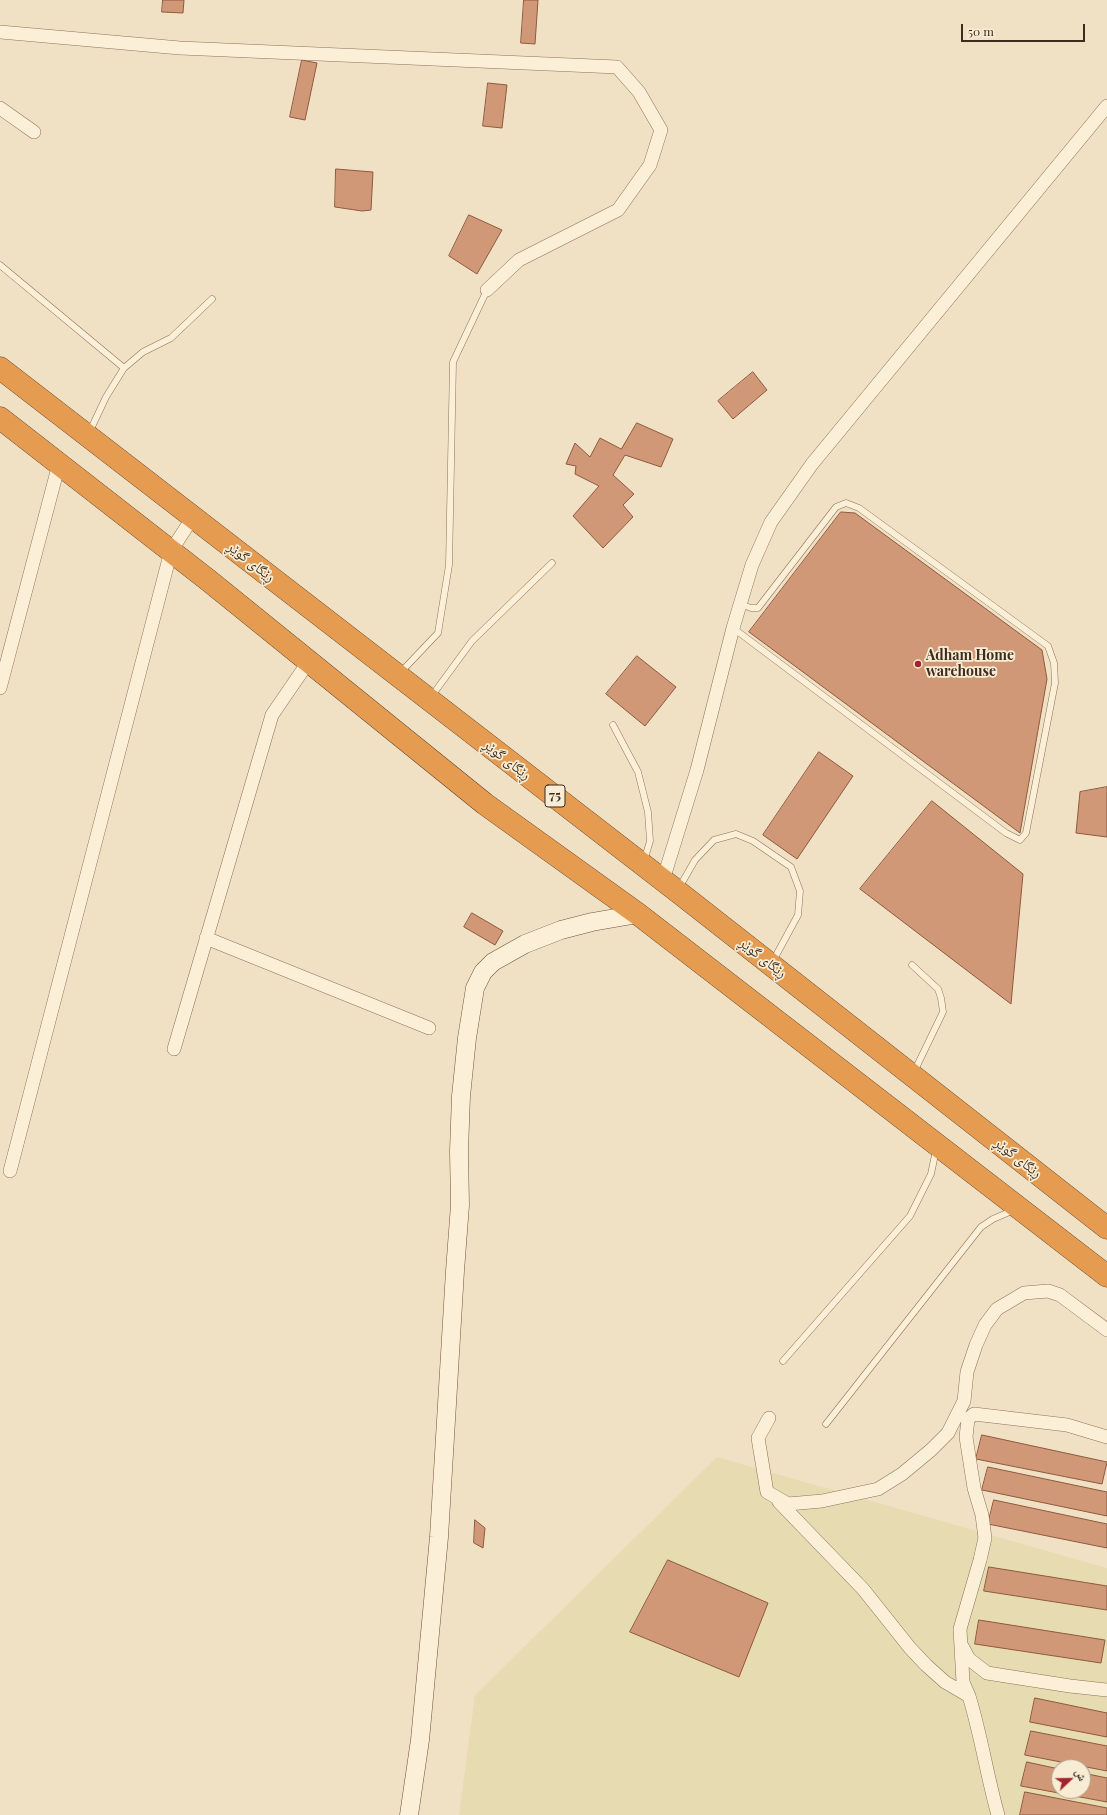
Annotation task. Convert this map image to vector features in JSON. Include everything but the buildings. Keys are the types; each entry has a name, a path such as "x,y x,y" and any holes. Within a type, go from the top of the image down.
{"highway":[{"name":"ڕێگای گوێڕ","path":"0,368 642,864 1107,1228"},
{"path":"0,418 171,551 485,804 638,914 1107,1276"}],"street":[{"path":"0,32 180,48 617,67 638,92 661,130 650,165 618,210 518,260 487,290"},
{"path":"670,886 697,770 733,628 752,565 771,522 792,491 857,409 1107,106"},
{"path":"0,108 34,132"},
{"path":"0,688 59,464"},
{"path":"10,1171 171,551 193,517"},
{"path":"174,1049 272,715 309,661"},
{"path":"409,1815 420,1740 439,1537 460,1204 459,1151 462,1096 467,1038 475,988 483,972 493,962 525,944 561,930 592,922 638,914"},
{"path":"206,938 428,1028"},
{"path":"769,1418 758,1438 767,1492 788,1504 822,1501 878,1489 902,1474 931,1450 948,1433 964,1401 968,1372 976,1345 985,1325 997,1308 1024,1293 1048,1291 1060,1295 1107,1330"},
{"path":"998,1815 977,1724 969,1696 963,1682 960,1629 985,1538 982,1515 974,1488 966,1437 968,1419 974,1414 1067,1425 1107,1437"},
{"path":"774,1496 863,1589 910,1648 926,1665 945,1682 969,1696"},
{"path":"961,1644 969,1659 987,1673 1070,1686 1107,1690"}],"lane":[{"path":"0,265 124,368"},
{"path":"398,675 438,633 449,565 453,362 487,290"},
{"path":"88,436 106,397 124,368 143,352 171,338 212,299"},
{"path":"733,628 1006,833 1020,840 1026,833 1055,683 1054,663 1048,646 859,508 846,503 836,507 758,608 751,608 740,604"},
{"path":"429,700 472,641 552,563"},
{"path":"613,725 638,772 648,812 650,841 642,864"},
{"path":"670,886 714,840 736,834 753,841 791,867 800,891 798,915 772,965"},
{"path":"912,965 938,989 941,998 942,1012 913,1075"},
{"path":"783,1361 910,1216 931,1174 937,1144"},
{"path":"826,1424 981,1227 993,1219 1019,1208"}],"shaded area":[{"path":"717,1457 1107,1568 1107,1815 459,1815 475,1695"}],"place":[{"name":"Adham Home warehouse","path":"918,664"}]}
